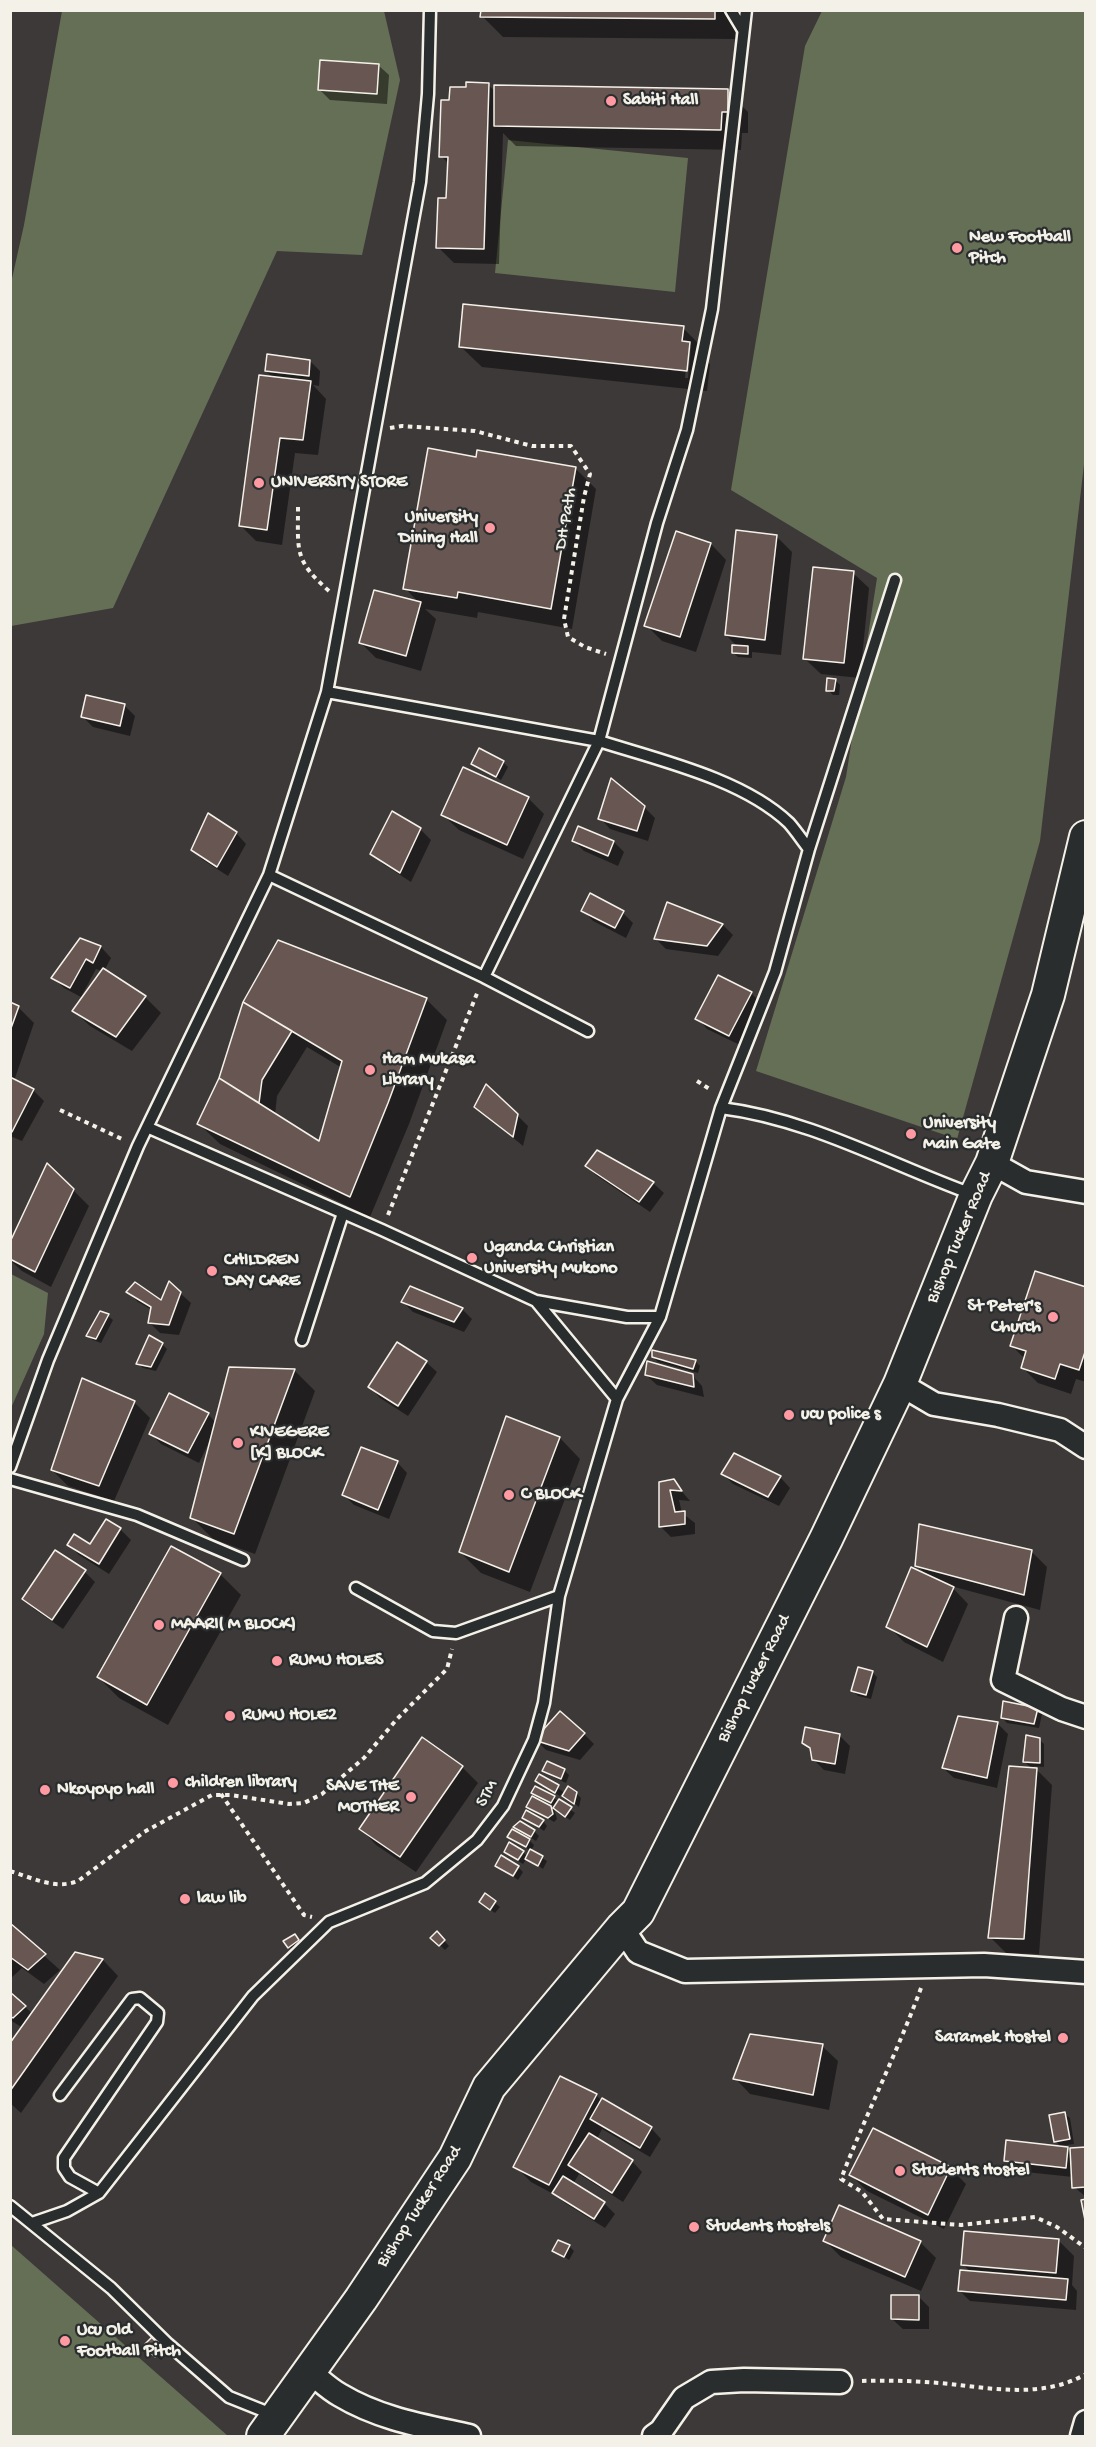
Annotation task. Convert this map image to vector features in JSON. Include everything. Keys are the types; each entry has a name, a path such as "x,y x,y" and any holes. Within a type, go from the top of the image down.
{"main road":[{"name":"Bishop Tucker Road","path":"271,2426 455,2158 489,2086 638,1912 900,1384 976,1195 992,1163 1048,995 1086,837"}],"street":[{"path":"992,1163 1026,1182 1086,1192"},
{"path":"900,1384 934,1404 998,1415 1060,1430 1086,1447"},
{"path":"1016,1618 1002,1680 1062,1709 1086,1717"},
{"path":"622,1928 638,1952 685,1971 984,1965 1086,1972"},
{"path":"310,2372 339,2394 374,2412 406,2423 469,2436"},
{"path":"654,2436 661,2431 684,2398 711,2382 744,2380 840,2382"},
{"path":"1083,2436 1086,2422"}],"lane":[{"path":"10,1467 52,1349 138,1146 269,875 327,692 420,182 429,94 430,10"},
{"path":"732,10 743,30"},
{"path":"484,976 599,741 657,523 687,430 712,309 746,10"},
{"name":"STM","path":"99,2193 253,1996 329,1922 425,1883 477,1840 503,1806 534,1740 544,1703 559,1596 618,1398 660,1317 721,1108 775,972 809,849 895,580"},
{"path":"327,692 599,741 722,781 760,803 788,823 809,849"},
{"path":"269,875 484,976 588,1031"},
{"path":"721,1108 766,1115 868,1151 976,1195"},
{"path":"148,1128 382,1230 536,1301 627,1317 660,1317"},
{"path":"302,1340 343,1213"},
{"path":"536,1301 618,1398"},
{"path":"10,1479 137,1515 243,1560"},
{"path":"356,1588 433,1630 456,1633 559,1596"},
{"path":"60,2095 132,1999 140,1998 158,2013 158,2022 64,2158 64,2168 70,2177 99,2193"},
{"path":"32,2223 67,2211 99,2193"},
{"path":"10,2206 111,2288 168,2344 229,2397 271,2426"}],"path":[{"name":"DH Path","path":"375,430 402,426 465,430 532,446 571,446 590,474 564,619 568,637 585,647 619,659"},
{"path":"298,507 298,551 309,572 344,603"},
{"path":"382,1230 484,976"},
{"path":"60,1110 138,1146"},
{"path":"10,1871 57,1885 68,1884 78,1881 144,1832 212,1795 220,1794 289,1804 304,1803 322,1794 364,1758 397,1719 447,1669 456,1633"},
{"path":"220,1794 304,1915"},
{"path":"926,1967 926,1976 908,2024 862,2124 841,2179 862,2192 883,2219 961,2225 1035,2217 1057,2227 1086,2248"},
{"path":"840,2382 894,2380 998,2390 1034,2390 1071,2383 1086,2374"}],"green space":[{"path":"62,11 384,11 400,80 362,255 277,251 113,608 11,626 11,283 24,225"},
{"path":"822,11 1085,11 1085,456 1040,841 957,1139 756,1071 846,777 877,578 731,490 805,46"},
{"path":"508,140 688,158 675,292 495,273"},
{"path":"11,1274 48,1293 44,1334 11,1408"},
{"name":"Ucu Old Football Pitch","path":"11,2245 228,2436 11,2436"}],"building":[{"path":"481,10 715,10 715,19 480,17"},
{"path":"320,60 379,64 377,94 318,90"},
{"path":"466,82 489,83 484,249 436,248 438,198 446,198 448,157 439,157 441,100 449,100 450,87 466,87"},
{"name":"Sabiti Hall","path":"494,85 728,89 728,112 722,112 721,130 494,126"},
{"path":"463,304 684,326 682,341 690,342 687,371 459,347"},
{"path":"267,354 310,360 309,376 265,371"},
{"name":"UNIVERSITY STORE","path":"259,375 311,381 303,440 280,438 267,530 239,526"},
{"name":"University Dining Hall","path":"428,448 476,457 477,450 576,467 551,609 458,592 457,598 403,589"},
{"path":"736,530 777,535 765,640 725,635"},
{"path":"676,531 711,543 680,637 644,626"},
{"path":"813,567 854,571 844,663 803,659"},
{"path":"374,590 421,602 406,656 359,643"},
{"path":"732,645 748,646 748,654 732,653"},
{"path":"827,678 836,679 834,691 826,691"},
{"path":"86,695 125,704 120,726 81,717"},
{"path":"479,748 504,761 496,777 471,764"},
{"path":"463,767 529,797 507,845 441,815"},
{"path":"611,778 645,806 637,831 598,819"},
{"path":"392,811 421,828 400,873 370,854"},
{"path":"208,813 237,832 217,867 191,850"},
{"path":"578,826 614,841 608,856 572,841"},
{"path":"590,893 624,911 615,928 581,911"},
{"path":"667,902 723,924 707,946 654,939"},
{"path":"80,938 101,946 93,963 86,959 70,988 51,978"},
{"name":"Ham Mukasa Library","path":"278,940 427,998 350,1197 197,1124 219,1078 319,1141 342,1061 243,1002"},
{"path":"103,968 146,996 116,1037 72,1011"},
{"path":"718,975 752,992 729,1036 695,1019"},
{"path":"10,1002 19,1006 10,1031"},
{"path":"243,1002 292,1031 262,1080 259,1103 219,1078"},
{"path":"10,1077 34,1089 12,1132 10,1131"},
{"path":"486,1084 518,1114 513,1137 474,1107"},
{"path":"597,1150 654,1182 639,1202 585,1166"},
{"path":"47,1163 74,1189 35,1272 10,1259 10,1242"},
{"name":"St Peter's Church","path":"1035,1271 1086,1287 1086,1349 1079,1370 1060,1364 1055,1379 1021,1368 1026,1351 1010,1346"},
{"path":"169,1281 181,1292 169,1325 148,1323 151,1307 126,1292 135,1282 161,1300"},
{"path":"410,1286 463,1308 454,1322 401,1302"},
{"path":"100,1311 109,1314 96,1339 86,1336"},
{"path":"149,1335 163,1343 151,1367 136,1364"},
{"path":"397,1342 427,1361 398,1406 368,1387"},
{"path":"652,1350 696,1360 693,1369 652,1357"},
{"path":"647,1361 693,1374 694,1387 645,1375"},
{"name":"KIVEGERE [K] BLOCK","path":"229,1367 295,1369 234,1534 190,1518"},
{"path":"82,1378 135,1401 99,1486 51,1470"},
{"path":"169,1393 209,1413 188,1453 149,1434"},
{"name":"C BLOCK","path":"506,1416 560,1437 509,1572 459,1552"},
{"path":"361,1447 398,1461 378,1510 342,1495"},
{"path":"734,1453 781,1476 768,1497 721,1474"},
{"path":"674,1479 682,1491 670,1490 675,1512 685,1511 685,1524 659,1527 659,1482"},
{"path":"106,1519 121,1528 99,1564 67,1545 74,1534 90,1544"},
{"path":"919,1524 1032,1550 1024,1595 915,1566"},
{"name":"MAARI( M BLOCK)","path":"171,1546 221,1573 147,1705 97,1677"},
{"path":"55,1550 86,1570 52,1620 22,1599"},
{"path":"911,1567 954,1587 927,1647 886,1627"},
{"path":"858,1667 873,1671 866,1695 851,1691"},
{"path":"1003,1701 1038,1708 1034,1724 1001,1718"},
{"path":"560,1711 585,1733 569,1751 534,1740"},
{"path":"958,1716 998,1722 987,1778 942,1768"},
{"path":"805,1727 840,1734 835,1764 812,1760 810,1748 802,1743"},
{"path":"1026,1735 1040,1738 1040,1763 1023,1762"},
{"name":"SAVE THE MOTHER","path":"422,1737 463,1766 400,1857 359,1829"},
{"path":"547,1761 565,1769 561,1779 542,1771"},
{"path":"1009,1766 1037,1768 1024,1939 988,1938"},
{"path":"539,1774 559,1785 555,1793 535,1781"},
{"path":"535,1786 555,1796 551,1803 531,1793"},
{"path":"568,1786 577,1792 574,1804 562,1796"},
{"path":"532,1796 551,1806 553,1814 548,1818 526,1807"},
{"path":"559,1799 572,1807 565,1817 553,1808"},
{"path":"526,1810 544,1820 539,1827 522,1818"},
{"path":"520,1821 535,1830 531,1837 513,1827"},
{"path":"512,1829 530,1839 526,1847 507,1837"},
{"path":"509,1842 524,1851 518,1860 504,1852"},
{"path":"530,1849 543,1856 538,1866 525,1859"},
{"path":"501,1855 519,1866 513,1876 495,1866"},
{"path":"485,1893 496,1901 490,1910 479,1902"},
{"path":"10,1923 46,1954 28,1970 10,1957"},
{"path":"437,1931 445,1940 439,1946 430,1938"},
{"path":"295,1934 299,1940 288,1948 283,1941"},
{"path":"75,1952 103,1959 10,2091 10,2043"},
{"path":"10,1992 26,2006 13,2018 10,2016"},
{"path":"750,2034 823,2044 813,2095 733,2079"},
{"path":"560,2076 597,2094 549,2185 513,2167"},
{"path":"602,2098 652,2127 640,2148 590,2119"},
{"path":"1065,2112 1070,2139 1054,2142 1049,2115"},
{"name":"Students Hostel","path":"873,2128 951,2167 928,2215 849,2175"},
{"path":"589,2133 633,2160 612,2193 568,2165"},
{"path":"1006,2140 1068,2147 1066,2168 1004,2161"},
{"path":"1086,2147 1086,2187 1072,2188 1070,2148"},
{"path":"563,2176 605,2202 594,2219 552,2193"},
{"path":"1086,2199 1086,2225 1081,2200"},
{"path":"839,2205 921,2241 905,2277 823,2241"},
{"path":"964,2231 1059,2239 1056,2273 961,2265"},
{"path":"558,2240 570,2245 564,2257 552,2251"},
{"path":"960,2270 1068,2279 1066,2300 958,2291"},
{"path":"891,2295 919,2295 919,2320 891,2319"},
{"path":"152,2337 164,2347 155,2357 143,2346"}],"place":[{"name":"Sabiti Hall","path":"611,101"},
{"name":"New Football Pitch","path":"957,248"},
{"name":"UNIVERSITY STORE","path":"259,483"},
{"name":"University Dining Hall","path":"490,528"},
{"name":"Ham Mukasa Library","path":"370,1070"},
{"name":"University Main Gate","path":"911,1134"},
{"name":"Uganda Christian University Mukono","path":"472,1258"},
{"name":"CHILDREN DAY CARE","path":"212,1271"},
{"name":"St Peter's Church","path":"1053,1317"},
{"name":"ucu police s","path":"789,1415"},
{"name":"KIVEGERE [K] BLOCK","path":"238,1443"},
{"name":"C BLOCK","path":"509,1495"},
{"name":"MAARI( M BLOCK)","path":"159,1625"},
{"name":"RUMU HOLES","path":"277,1661"},
{"name":"RUMU HOLE2","path":"230,1716"},
{"name":"children library","path":"173,1783"},
{"name":"Nkoyoyo hall","path":"45,1790"},
{"name":"SAVE THE MOTHER","path":"411,1797"},
{"name":"law lib","path":"185,1899"},
{"name":"Saramek Hostel","path":"1063,2038"},
{"name":"Students Hostel","path":"900,2171"},
{"name":"Students Hostels","path":"694,2227"},
{"name":"Ucu Old Football Pitch","path":"65,2341"}]}
